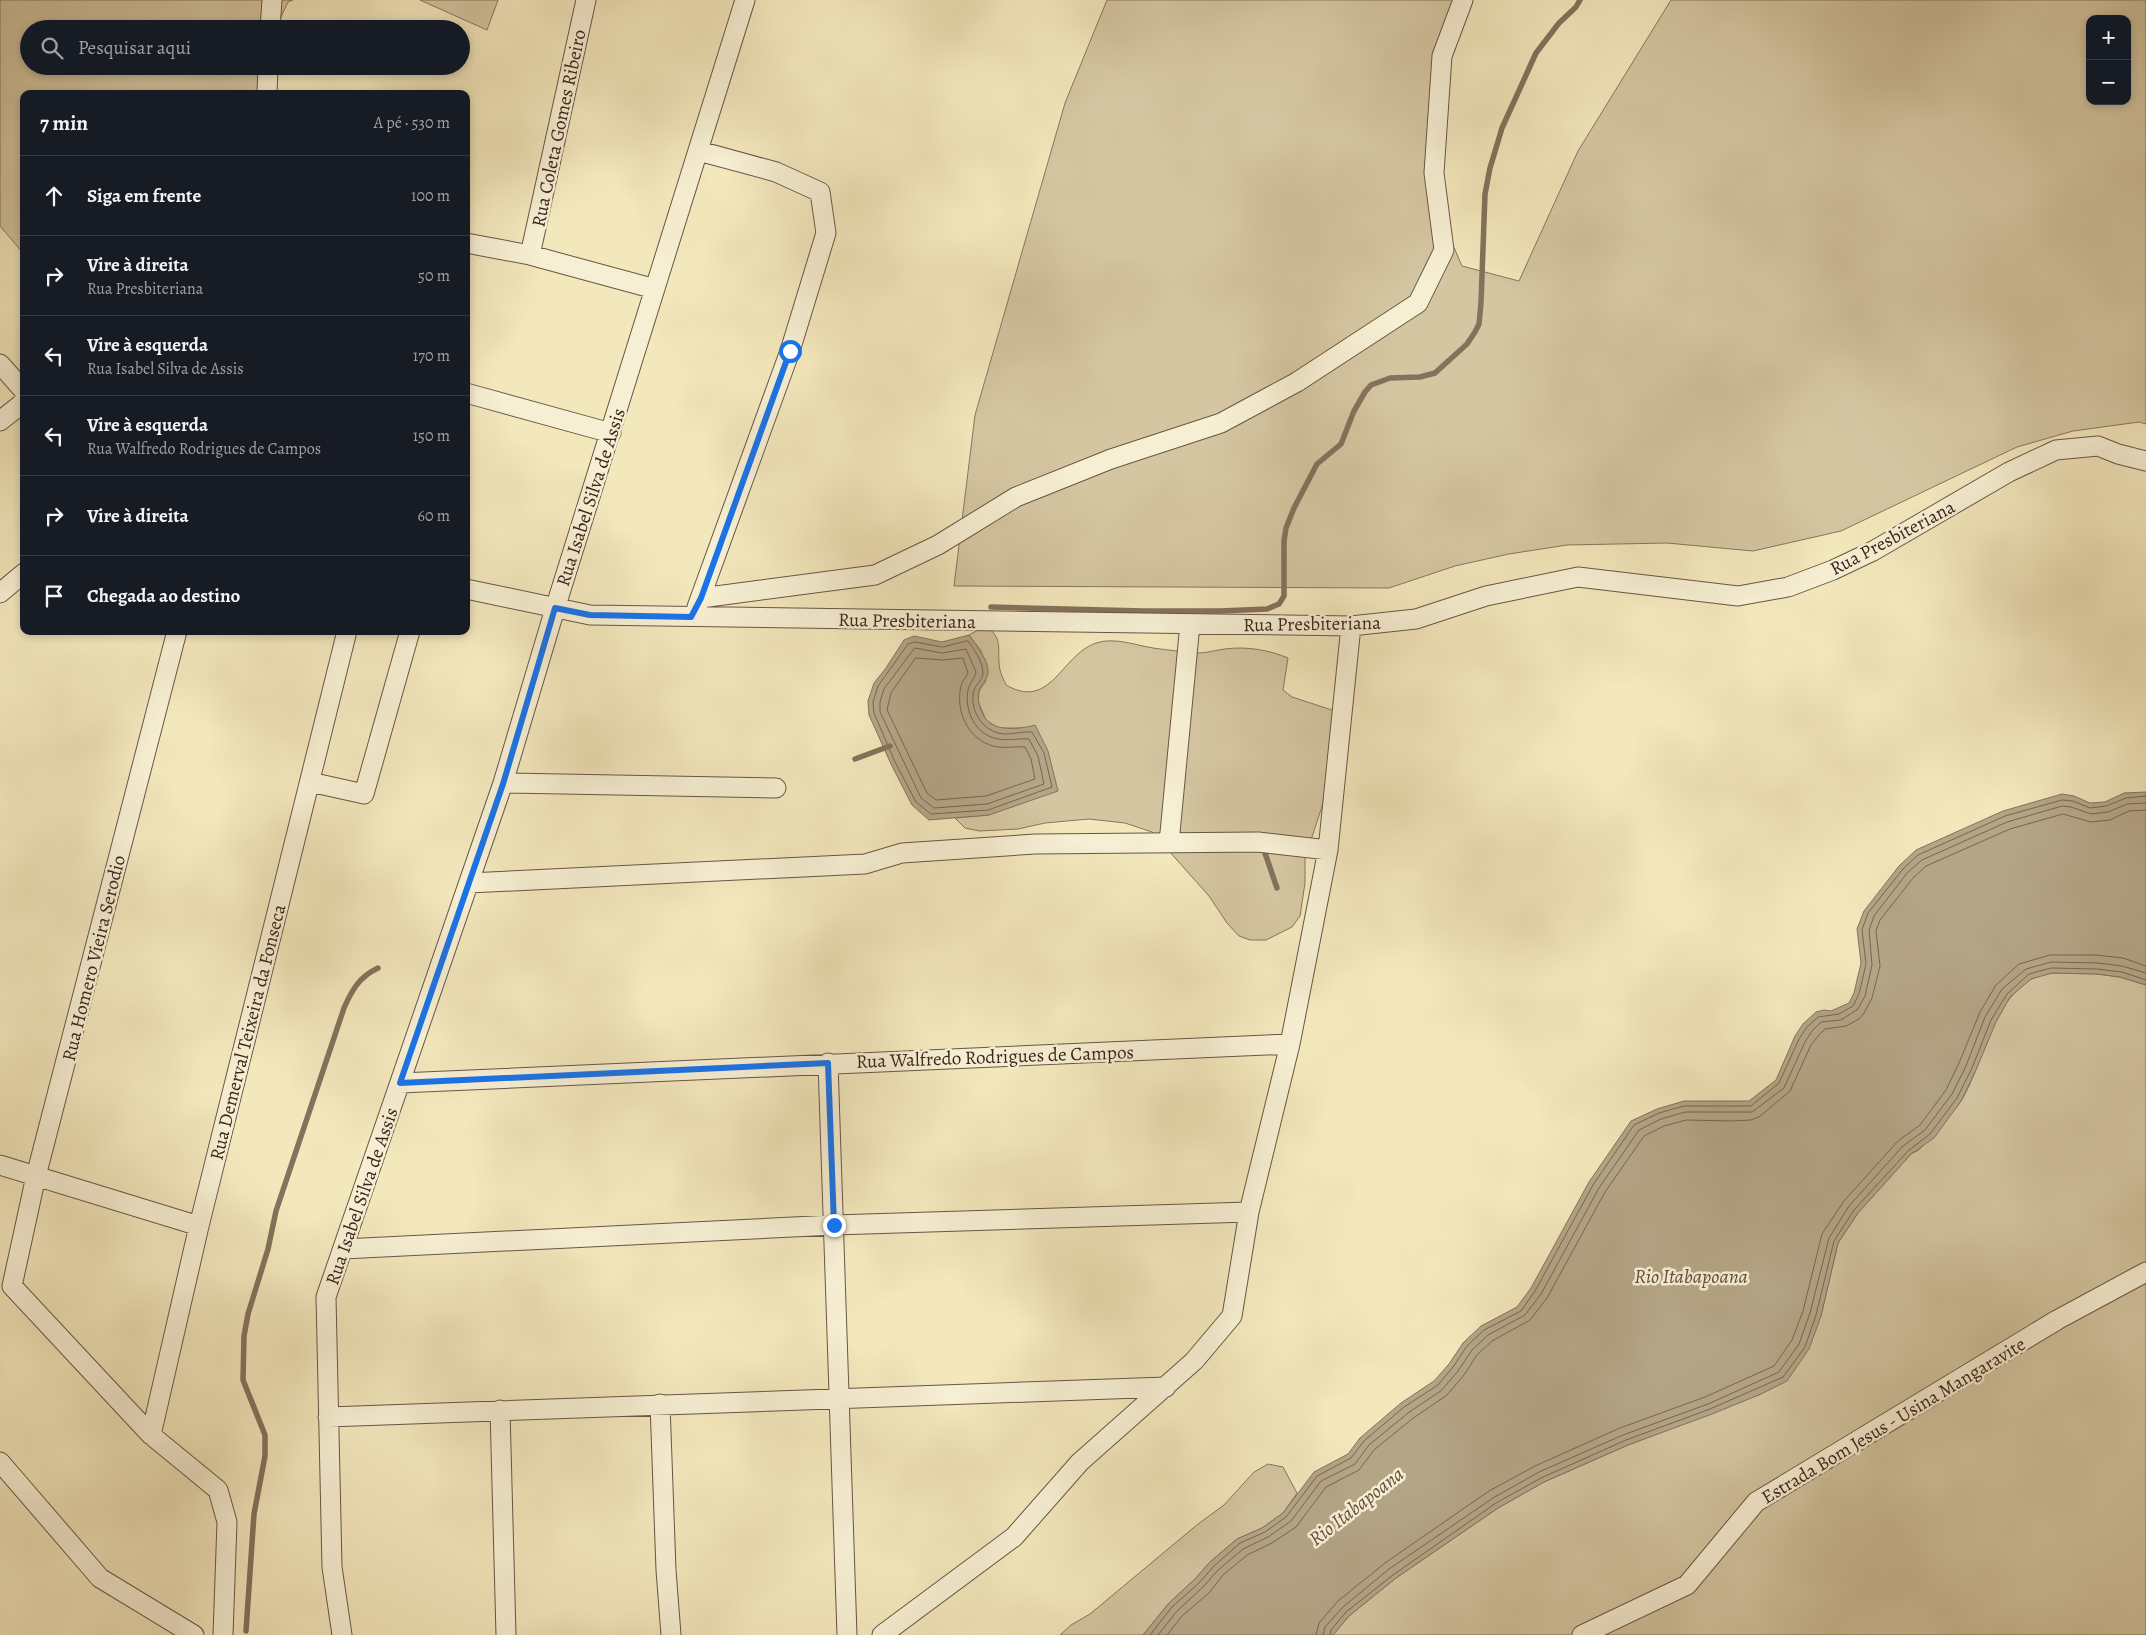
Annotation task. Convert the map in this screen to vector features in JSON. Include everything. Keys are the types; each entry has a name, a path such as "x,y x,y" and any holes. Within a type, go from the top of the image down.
{"street":[{"path":"271,20 272,0"},
{"name":"Rua Coleta Gomes Ribeiro","path":"530,255 586,0"},
{"name":"Rua Isabel Silva de Assis","path":"342,1635 332,1567 326,1298 503,784 555,608 745,0"},
{"path":"701,598 875,575 938,544 1016,497 1112,458 1221,423 1297,382 1418,303 1444,250 1434,173 1442,56 1463,0"},
{"path":"267,90 268,75"},
{"path":"691,617 701,598 790,351 826,233 820,192 776,172 698,151"},
{"path":"470,244 530,255 655,289"},
{"path":"0,364 20,386"},
{"path":"470,394 611,432"},
{"path":"0,421 20,405"},
{"name":"Rua Presbiteriana","path":"470,590 590,615 1351,626 1416,619 1486,596 1578,577 1738,596 1788,587 1833,570 1873,551 2009,472 2056,450 2098,446 2118,454 2146,461"},
{"path":"0,593 20,576"},
{"path":"1168,843 1190,624"},
{"path":"882,1635 1014,1537 1080,1462 1194,1361 1232,1316 1249,1212 1290,1044 1328,850 1351,626"},
{"name":"Rua Homero Vieira Serodio","path":"150,1434 12,1286 36,1176 176,635"},
{"name":"Rua Demerval Teixeira da Fonseca","path":"150,1434 199,1226 346,635"},
{"path":"310,782 364,794 409,635"},
{"path":"503,784 776,788"},
{"path":"469,883 864,864 902,853 1035,844 1258,842 1328,850"},
{"name":"Rua Walfredo Rodrigues de Campos","path":"400,1083 1290,1044"},
{"path":"828,1063 847,1635"},
{"path":"0,1165 199,1226"},
{"path":"343,1249 834,1225 1249,1212"},
{"name":"Estrada Bom Jesus - Usina Mangaravite","path":"1582,1635 1687,1585 1756,1502 2057,1320 2146,1272"},
{"path":"328,1417 1166,1387"},
{"path":"660,1404 666,1570 671,1635"},
{"path":"500,1410 506,1635"},
{"path":"150,1434 218,1490 227,1522 223,1635"},
{"path":"0,1462 100,1578 194,1635"}],"shaded area":[{"path":"0,0 293,0 288,2 280,20 20,20 20,75 272,75 270,90 20,90 20,249 0,226"},
{"path":"420,0 498,0 487,30 470,22 470,20 465,20"},
{"path":"1107,0 1461,0 1450,49 1439,213 1462,266 1519,281 1578,151 1671,0 2146,0 2146,424 2139,422 2073,431 2017,447 1841,531 1753,551 1667,543 1567,545 1509,554 1455,566 1389,588 954,586 975,415 1065,103"},
{"path":"985,626 995,635 997,640 1000,670 1006,685 1021,691 1034,691 1045,686 1084,649 1103,641 1117,641 1153,648 1198,653 1222,649 1249,648 1288,658 1283,690 1292,697 1335,711 1338,758 1305,858 1305,883 1300,916 1292,927 1266,940 1250,940 1239,936 1227,923 1209,896 1152,832 1125,823 1089,819 1045,823 1018,829 979,831 965,828 955,818 989,815 1024,728 998,728 986,720 978,701 979,691 986,681 981,651 969,635"},
{"path":"2052,973 2097,974 2120,977 2146,985 2146,1635 1333,1635 1349,1616 1396,1578 1498,1508 1544,1482 1628,1445 1761,1394 1821,1316 1838,1243 1858,1213 1911,1154 1919,1150 1959,1104 1970,1083 1997,1018 2006,1004 2030,980"},
{"path":"1268,1464 1283,1467 1297,1493 1283,1513 1262,1528 1237,1539 1210,1562 1169,1603 1143,1635 1060,1635 1071,1625 1090,1614 1198,1524 1224,1505 1254,1472"}],"water":[{"path":"969,635 988,668 987,676 978,696 981,710 990,723 996,726 1011,729 1035,725 1048,751 1058,791 989,815 929,820 912,805 869,715 868,701 874,683 904,640 914,636 942,642"},
{"name":"Rio Itabapoana","path":"2146,792 2146,985 2120,977 2097,974 2052,973 2031,979 2010,997 1996,1022 1961,1101 1934,1138 1911,1154 1858,1213 1838,1243 1821,1316 1809,1349 1787,1381 1761,1394 1628,1445 1544,1482 1498,1508 1396,1578 1349,1616 1333,1635 1143,1635 1169,1603 1210,1562 1237,1539 1262,1528 1283,1513 1314,1472 1348,1454 1360,1438 1401,1403 1434,1381 1449,1364 1463,1343 1481,1326 1517,1307 1531,1288 1589,1182 1631,1121 1657,1109 1684,1101 1749,1101 1776,1080 1795,1036 1803,1024 1816,1012 1831,1011 1849,1003 1854,993 1861,963 1857,929 1864,911 1899,866 1916,850 2003,811 2062,794 2074,796 2090,803 2105,802 2124,793"}],"waterway":[{"path":"991,607 1220,611 1267,609 1279,604 1284,596 1284,541 1286,528 1294,508 1317,464 1341,444 1354,411 1365,392 1371,385 1390,378 1420,377 1435,373 1467,344 1479,324 1485,194 1490,168 1502,128 1536,53 1580,0"},
{"path":"855,759 890,746"},
{"path":"1265,853 1277,888"},
{"path":"246,1631 254,1514 265,1456 265,1435 243,1380 244,1336 248,1314 268,1249 276,1211 344,1008 350,995 361,980 378,968"}],"route":[{"path":"790,351 701,598 691,617 590,615 555,608 503,784 400,1083 828,1063 834,1225"}]}
